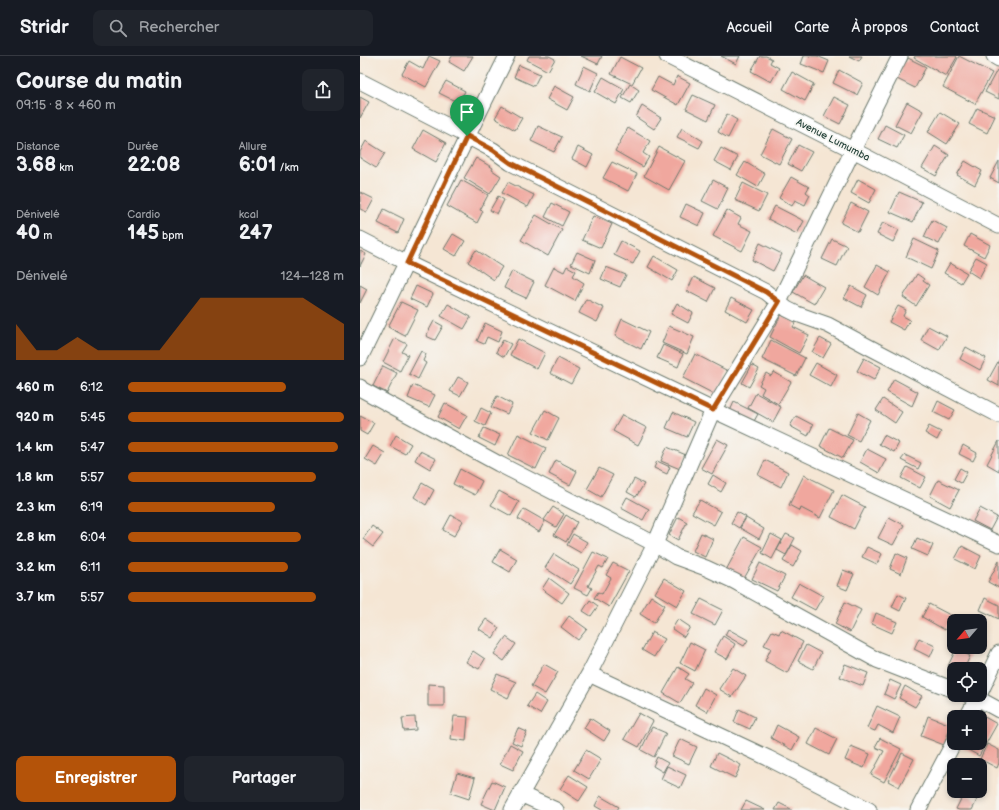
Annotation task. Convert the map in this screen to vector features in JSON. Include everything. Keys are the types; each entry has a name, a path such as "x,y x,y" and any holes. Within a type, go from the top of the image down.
{"street":[{"path":"360,358 507,56"},
{"name":"Avenue Lumumba","path":"667,56 999,226"},
{"path":"512,810 589,674 655,544 713,410 779,302 900,56"},
{"path":"994,56 999,59"},
{"path":"360,81 493,150 511,163 766,292 787,309 828,325 999,415"},
{"path":"360,239 713,410 999,544"},
{"path":"360,387 361,389 499,464 655,544 676,557 706,568 734,581 877,660 947,687"},
{"path":"987,675 999,653"},
{"path":"589,674 768,758 869,810"},
{"path":"987,702 999,710"},
{"path":"918,810 950,750"},
{"path":"520,794 556,810"}],"building":[{"path":"429,56 440,61 426,87 402,74 409,61 423,69"},
{"path":"452,56 473,56 464,71 449,62"},
{"path":"529,56 549,56 555,59 548,71 527,60"},
{"path":"581,56 602,56 598,64"},
{"path":"721,56 740,56 736,64"},
{"path":"760,56 766,56 772,59 770,63 779,68 771,82 751,71"},
{"path":"804,56 817,56 829,61 824,73 801,64"},
{"path":"849,56 862,56 859,61"},
{"path":"915,56 957,57 946,76 914,58"},
{"path":"959,56 992,73 975,104 943,87"},
{"path":"620,57 641,68 632,84 611,74"},
{"path":"908,58 926,67 915,88 897,79 902,69 900,68 903,61 906,62"},
{"path":"519,65 540,74 534,86 514,77"},
{"path":"584,66 598,73 590,91 576,84"},
{"path":"839,70 863,83 857,95 833,83"},
{"path":"997,70 999,71 999,99 985,92"},
{"path":"792,72 814,84 805,101 783,89"},
{"path":"677,76 690,83 678,105 651,90 658,77 673,85"},
{"path":"603,77 624,89 616,104 595,92"},
{"path":"446,81 465,91 459,103 439,93"},
{"path":"630,84 639,90 631,103 622,98"},
{"path":"554,86 574,97 567,110 547,99"},
{"path":"693,95 715,105 708,120 686,109"},
{"path":"360,97 369,102 360,118"},
{"path":"834,97 850,105 840,124 824,116"},
{"path":"907,102 923,111 911,133 895,125"},
{"path":"502,106 522,118 515,130 495,118"},
{"path":"642,106 661,118 654,129 636,117"},
{"path":"977,108 995,116 987,133 969,124"},
{"path":"940,112 960,124 947,144 928,132"},
{"path":"727,114 737,120 728,138 718,132"},
{"path":"885,125 904,135 897,148 878,139"},
{"path":"538,126 562,137 554,152 531,141"},
{"path":"628,128 650,141 643,153 649,157 643,167 615,151"},
{"path":"682,128 703,141 699,148 677,137"},
{"path":"773,129 792,139 779,164 760,154"},
{"path":"423,130 446,143 436,162 413,149"},
{"path":"366,141 385,153 376,168 360,158 360,152"},
{"path":"798,145 812,152 801,171 788,164"},
{"path":"935,146 949,155 936,176 922,168"},
{"path":"578,147 593,155 587,167 572,159"},
{"path":"659,147 685,161 669,190 644,176"},
{"path":"721,148 738,157 731,170 714,161"},
{"path":"476,158 493,168 492,170 501,176 490,194 464,178"},
{"path":"965,161 982,171 975,185 957,175"},
{"path":"999,161 999,183 990,178"},
{"path":"612,162 637,174 628,191 603,178"},
{"path":"745,162 765,174 758,187 737,175"},
{"path":"791,177 809,187 806,192 810,195 805,205 795,200 792,206 779,198"},
{"path":"858,179 876,189 869,203 851,193"},
{"path":"461,180 488,195 480,210 483,211 477,223 447,206"},
{"path":"713,180 728,188 718,209 702,201"},
{"path":"508,182 534,195 528,207 502,193"},
{"path":"743,183 767,195 759,211 735,200"},
{"path":"360,192 374,199 367,212 360,209"},
{"path":"899,192 922,202 913,222 890,212"},
{"path":"498,196 504,200 497,214 490,210"},
{"path":"552,203 569,212 562,226 545,217"},
{"path":"851,203 868,212 858,232 841,223"},
{"path":"686,204 705,213 699,226 680,217"},
{"path":"775,206 804,221 797,234 768,219"},
{"path":"384,209 404,219 398,233 378,223"},
{"path":"727,210 741,218 738,224 752,231 742,251 713,236"},
{"path":"536,215 562,230 548,256 521,240"},
{"path":"593,216 612,224 601,248 582,240"},
{"path":"932,220 947,228 939,244 924,237"},
{"path":"883,222 899,230 893,242 877,234"},
{"path":"453,234 465,241 456,256 444,249"},
{"path":"970,234 990,245 984,257 964,246"},
{"path":"832,239 847,246 837,266 822,259"},
{"path":"914,239 939,251 931,269 906,257"},
{"path":"621,241 640,251 633,264 614,255"},
{"path":"760,243 782,254 773,271 752,260"},
{"path":"476,250 502,267 494,280 468,262"},
{"path":"360,251 366,254 360,266"},
{"path":"577,252 595,260 590,273 571,264"},
{"path":"654,256 678,270 672,281 648,267"},
{"path":"976,257 987,263 979,278 968,271"},
{"path":"950,263 967,273 961,283 944,273"},
{"path":"877,265 890,272 878,295 865,287"},
{"path":"567,266 576,271 573,276 584,283 575,301 545,285 554,267 564,272"},
{"path":"606,267 626,275 620,287 601,279"},
{"path":"512,271 534,282 526,298 504,288"},
{"path":"917,274 929,285 916,306 903,297"},
{"path":"803,275 824,287 814,304 793,292"},
{"path":"694,277 715,288 708,302 687,291"},
{"path":"360,285 367,289 360,303"},
{"path":"416,286 433,294 427,307 410,299"},
{"path":"851,286 867,295 861,307 844,298"},
{"path":"731,298 754,310 747,322 725,310"},
{"path":"586,299 604,308 597,322 579,313"},
{"path":"401,302 418,310 405,336 388,327"},
{"path":"677,303 693,313 688,323 671,314"},
{"path":"448,304 471,317 464,329 441,316"},
{"path":"898,306 906,310 903,316 910,320 904,330 889,322"},
{"path":"781,315 796,322 793,327 809,335 799,353 770,337"},
{"path":"622,319 649,332 641,349 615,336"},
{"path":"434,321 443,326 435,340 426,336"},
{"path":"485,323 502,331 498,342 487,337 484,344 477,341"},
{"path":"669,326 694,337 687,354 662,343"},
{"path":"928,326 947,336 939,350 921,340"},
{"path":"395,338 407,344 402,352 408,355 400,371 383,362"},
{"path":"820,338 831,344 823,358 812,352"},
{"path":"518,339 545,353 537,369 510,355"},
{"path":"503,340 511,344 504,357 496,352"},
{"path":"771,340 805,358 796,376 762,359"},
{"path":"663,345 683,354 678,367 657,358"},
{"path":"966,347 986,358 980,370 960,359"},
{"path":"421,351 426,354 423,361 426,363 418,379 409,374"},
{"path":"695,354 728,371 716,395 683,378"},
{"path":"558,358 579,369 571,384 550,373"},
{"path":"864,358 881,367 874,380 857,371"},
{"path":"999,360 999,386 988,380"},
{"path":"816,363 837,375 831,387 809,375"},
{"path":"752,365 759,369 749,387 742,383"},
{"path":"383,366 397,373 387,393 373,386"},
{"path":"774,372 791,382 778,404 761,394 764,388 759,385 766,373 771,376"},
{"path":"458,377 468,382 460,396 450,391"},
{"path":"894,379 918,392 912,406 887,392"},
{"path":"413,385 435,395 429,407 408,398"},
{"path":"756,393 781,407 773,422 748,408"},
{"path":"497,396 512,404 507,414 491,407"},
{"path":"883,399 902,412 895,423 876,410"},
{"path":"938,401 955,410 949,420 933,412"},
{"path":"734,402 758,414 753,423 730,411"},
{"path":"445,403 467,415 459,429 438,417"},
{"path":"481,408 491,413 485,426 475,421"},
{"path":"545,410 559,418 548,440 533,432"},
{"path":"673,412 694,422 687,437 666,428"},
{"path":"858,413 870,420 859,441 847,435"},
{"path":"622,415 647,428 638,445 613,431"},
{"path":"360,416 374,423 367,435 360,431"},
{"path":"796,416 813,425 808,436 790,426"},
{"path":"929,426 941,432 937,440 925,433"},
{"path":"484,428 500,435 495,446 479,438"},
{"path":"829,428 853,440 843,458 820,446"},
{"path":"518,434 546,448 536,469 508,455"},
{"path":"396,435 411,444 405,454 390,446"},
{"path":"884,435 899,443 894,452 879,444"},
{"path":"717,439 728,445 712,474 701,468"},
{"path":"999,441 999,471 987,464"},
{"path":"963,445 977,453 973,461 959,454"},
{"path":"373,446 385,453 377,466 365,459"},
{"path":"667,447 686,455 680,469 661,461"},
{"path":"867,449 886,459 879,473 860,462"},
{"path":"420,451 436,459 430,469 415,460"},
{"path":"905,455 921,463 918,469 901,460"},
{"path":"556,460 577,471 570,485 549,474"},
{"path":"765,460 788,472 781,487 758,475"},
{"path":"657,461 670,467 667,474 654,468"},
{"path":"907,467 926,477 920,488 901,478"},
{"path":"599,468 613,475 601,497 587,489"},
{"path":"960,468 967,472 961,483 954,479"},
{"path":"460,469 482,481 475,495 453,484"},
{"path":"713,475 726,483 721,492 708,484"},
{"path":"804,475 834,490 820,518 801,508 800,511 789,505"},
{"path":"634,479 644,484 636,497 627,492"},
{"path":"938,480 959,490 950,507 930,496"},
{"path":"422,483 434,490 426,505 414,497"},
{"path":"499,491 519,502 511,516 491,505"},
{"path":"842,495 865,507 854,529 831,517"},
{"path":"627,497 649,509 643,520 621,508"},
{"path":"700,500 721,512 714,525 692,513"},
{"path":"553,507 564,514 556,527 544,520"},
{"path":"980,508 997,517 990,530 973,521"},
{"path":"524,509 545,521 539,532 518,519"},
{"path":"737,512 746,517 739,528 731,523"},
{"path":"451,515 463,521 454,536 443,530"},
{"path":"566,515 577,522 566,542 554,535"},
{"path":"678,517 687,522 678,540 669,535"},
{"path":"889,517 904,525 893,545 878,538"},
{"path":"746,518 764,529 759,539 740,528"},
{"path":"372,526 383,534 373,547 363,539"},
{"path":"701,533 713,539 705,557 693,551"},
{"path":"573,534 587,542 581,553 567,545"},
{"path":"771,534 782,540 772,559 762,553"},
{"path":"786,534 795,538 786,555 777,550"},
{"path":"744,537 762,547 742,582 725,572"},
{"path":"917,538 933,545 928,556 912,549"},
{"path":"792,545 802,551 793,567 783,561"},
{"path":"962,546 981,556 975,569 955,559"},
{"path":"867,547 882,554 877,564 862,557"},
{"path":"500,549 517,559 510,572 493,562"},
{"path":"593,552 608,559 603,568 599,566 588,586 592,588 588,595 574,588"},
{"path":"896,553 907,558 901,574 890,569"},
{"path":"554,554 579,570 570,584 545,568"},
{"path":"999,561 999,588 988,582"},
{"path":"613,563 629,571 609,607 594,598 598,592 602,594 611,578 606,575"},
{"path":"760,563 785,576 777,591 752,579"},
{"path":"843,570 854,574 847,590 837,586"},
{"path":"549,578 569,593 562,603 542,589"},
{"path":"664,578 686,591 677,606 655,593"},
{"path":"799,583 823,596 815,610 791,597"},
{"path":"898,594 906,598 900,611 892,607"},
{"path":"651,596 665,605 654,623 640,614"},
{"path":"985,598 999,605 999,619 980,610"},
{"path":"701,599 723,610 715,625 693,614"},
{"path":"590,600 598,606 591,616 583,611"},
{"path":"845,602 861,610 850,632 835,624"},
{"path":"929,604 948,614 947,626 945,630 922,617"},
{"path":"876,613 897,622 892,633 872,624"},
{"path":"569,616 587,629 578,640 561,627"},
{"path":"486,619 499,628 493,638 479,629"},
{"path":"678,619 690,627 684,637 672,629"},
{"path":"728,629 748,640 744,646 725,635"},
{"path":"781,630 803,642 787,673 765,661 771,648 764,645 772,631 779,634"},
{"path":"652,632 665,639 654,657 642,650"},
{"path":"723,636 735,644 727,659 714,652"},
{"path":"506,637 516,644 504,661 494,654"},
{"path":"919,638 935,646 930,657 914,649"},
{"path":"690,642 705,650 695,671 680,663"},
{"path":"806,645 821,653 813,669 798,661"},
{"path":"473,651 485,659 479,669 466,662"},
{"path":"954,654 966,654 970,656 967,662 950,662"},
{"path":"544,664 558,672 545,694 531,686"},
{"path":"845,664 868,673 863,686 840,677"},
{"path":"678,667 689,674 685,679 692,683 680,703 663,693"},
{"path":"733,668 746,676 732,697 719,689"},
{"path":"497,674 516,682 508,698 490,689"},
{"path":"890,680 901,685 894,699 884,694"},
{"path":"428,684 444,685 444,706 428,706"},
{"path":"905,686 922,696 915,707 899,698"},
{"path":"704,688 716,695 707,712 695,705"},
{"path":"535,694 547,702 540,714 527,706"},
{"path":"877,706 900,717 893,733 878,725 875,731 867,728"},
{"path":"739,709 755,717 750,729 734,722"},
{"path":"639,713 653,721 639,747 624,739"},
{"path":"454,716 468,717 466,741 451,739"},
{"path":"928,716 947,723 947,736 944,745 921,736"},
{"path":"415,717 416,730 404,731 402,718"},
{"path":"590,718 610,731 604,741 584,728"},
{"path":"987,718 997,724 987,742"},
{"path":"777,725 799,737 792,750 771,738"},
{"path":"652,727 666,733 654,757 641,750"},
{"path":"518,728 527,732 521,746 512,742"},
{"path":"816,728 837,739 829,755 808,744"},
{"path":"880,738 901,749 884,782 871,775 884,751 875,747"},
{"path":"680,739 697,747 689,764 672,756"},
{"path":"510,744 523,751 513,770 500,764"},
{"path":"987,744 999,750 999,763 997,768 987,763 987,758 980,758 984,750 987,750"},
{"path":"851,746 870,754 864,768 845,760"},
{"path":"586,750 601,759 589,779 574,770"},
{"path":"968,750 982,750 979,756"},
{"path":"717,753 741,765 735,778 711,766"},
{"path":"902,753 914,759 899,787 888,781"},
{"path":"657,757 668,763 663,772 653,766"},
{"path":"667,766 686,775 680,788 661,779"},
{"path":"457,773 475,778 469,799 451,793"},
{"path":"569,775 588,787 579,801 560,789"},
{"path":"492,781 505,787 495,810 481,804"},
{"path":"600,796 619,807 617,810 602,810 595,806"},
{"path":"962,798 973,798 977,800 972,810 956,809"},
{"path":"746,801 765,810 741,810"},
{"path":"779,803 791,809 791,810 775,810"}],"route":[{"path":"467,136 493,150 511,163 766,292 779,302 713,410 407,263 467,136"}]}
